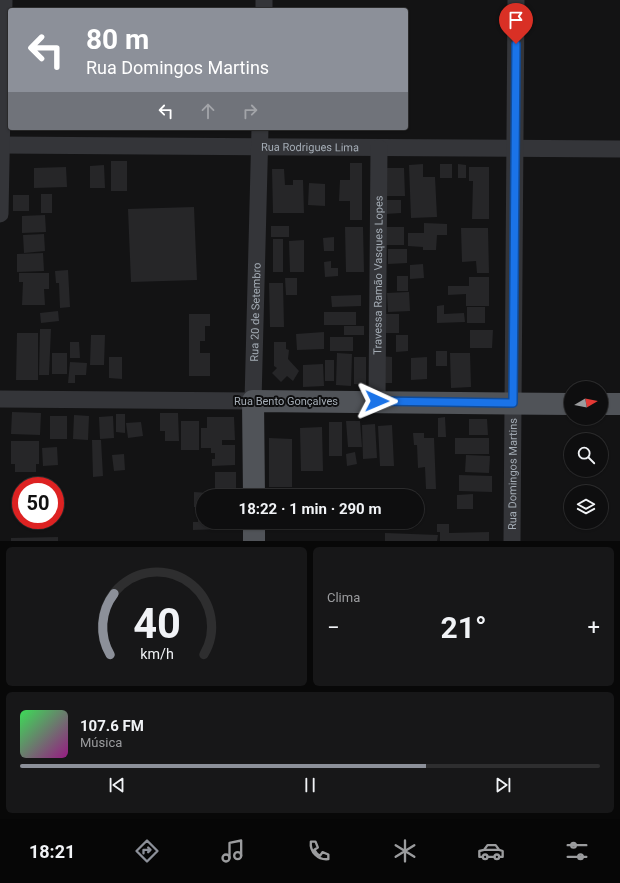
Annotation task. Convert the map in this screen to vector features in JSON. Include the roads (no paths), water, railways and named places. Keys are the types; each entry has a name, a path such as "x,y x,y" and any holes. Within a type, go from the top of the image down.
{"main road":[{"name":"Rua Bento Gonçalves","path":"253,401 564,404"},
{"name":"Rua 20 de Setembro","path":"253,401 254,489"},
{"path":"608,404 620,404"},
{"path":"254,529 254,541"}],"street":[{"path":"0,214 0,146 4,0"},
{"name":"Rua Domingos Martins","path":"512,541 516,0"},
{"name":"Rua 20 de Setembro","path":"253,401 260,130"},
{"name":"Rua Rodrigues Lima","path":"0,146 620,149"},
{"name":"Travessa Ramão Vasques Lopes","path":"377,401 378,148"},
{"name":"Rua Bento Gonçalves","path":"0,399 253,401"}]}
